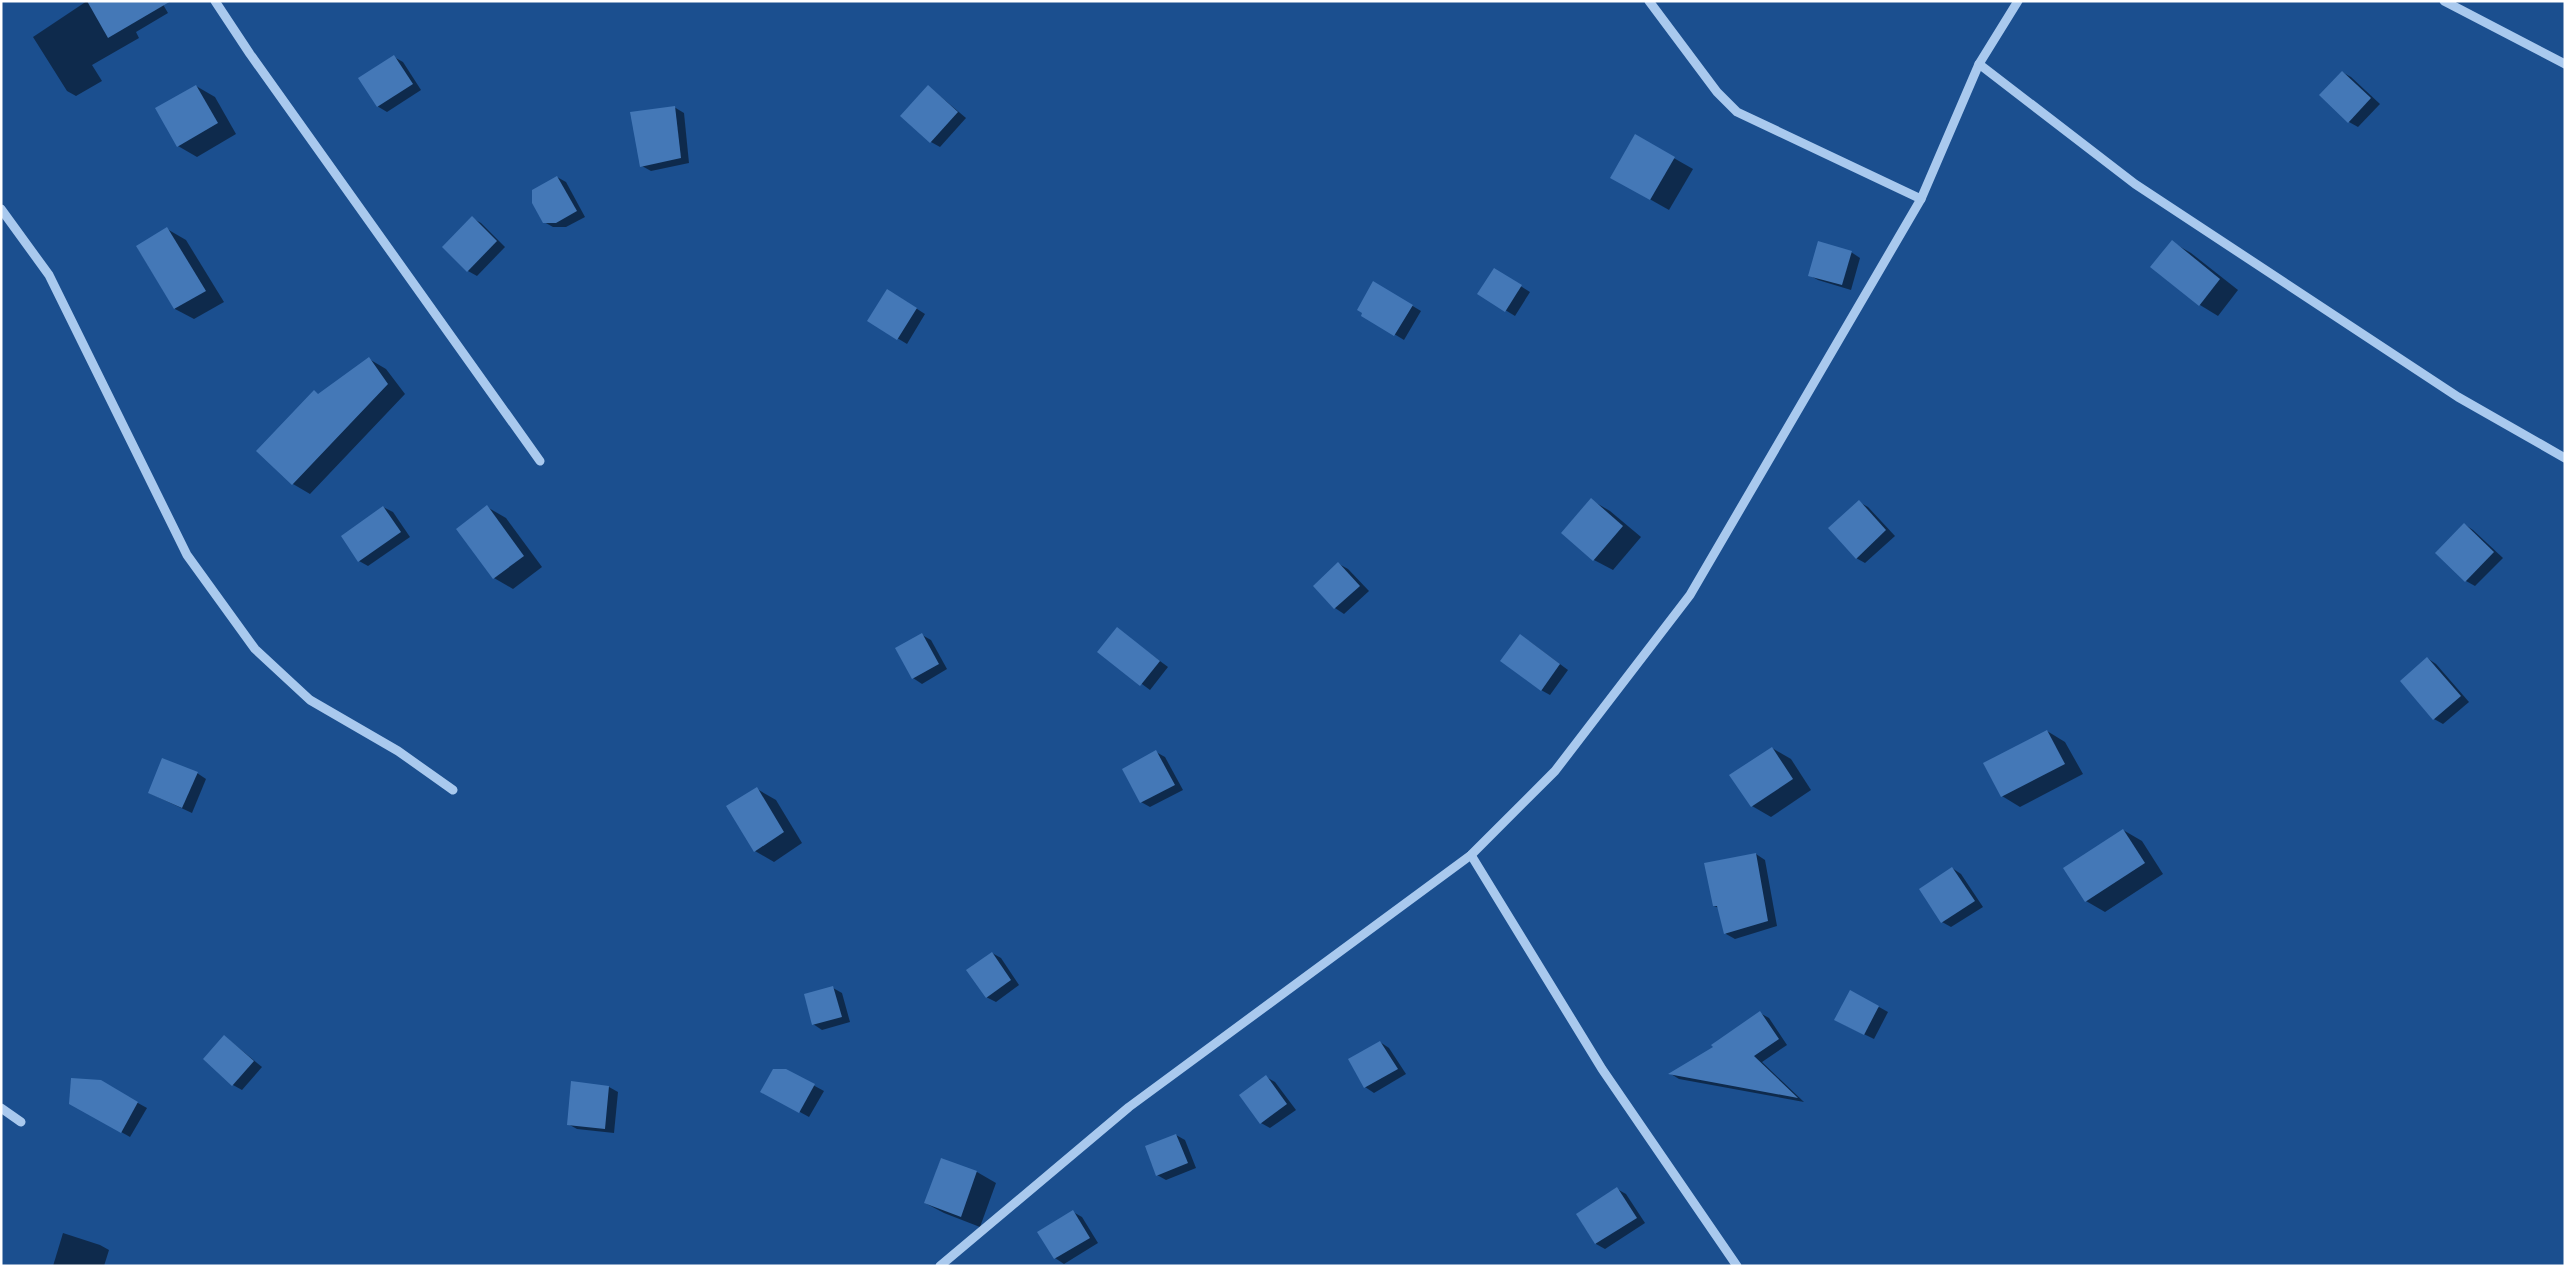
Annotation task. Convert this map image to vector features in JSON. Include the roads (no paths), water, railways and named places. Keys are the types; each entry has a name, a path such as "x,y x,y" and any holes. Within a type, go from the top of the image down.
{"street":[{"path":"216,1 250,54 540,460"},
{"path":"1649,1 1717,92 1737,112 1921,199"},
{"path":"940,1266 1129,1107 1471,855 1556,772 1690,595 1921,199 1979,64 2018,1"},
{"path":"2444,1 2565,64"},
{"path":"1979,64 2142,190 2458,397 2565,458"},
{"path":"1,209 49,275 187,555 255,649 310,700 398,751 453,790"},
{"path":"1471,855 1602,1069 1737,1266"},
{"path":"1,1108 20,1122"}]}
